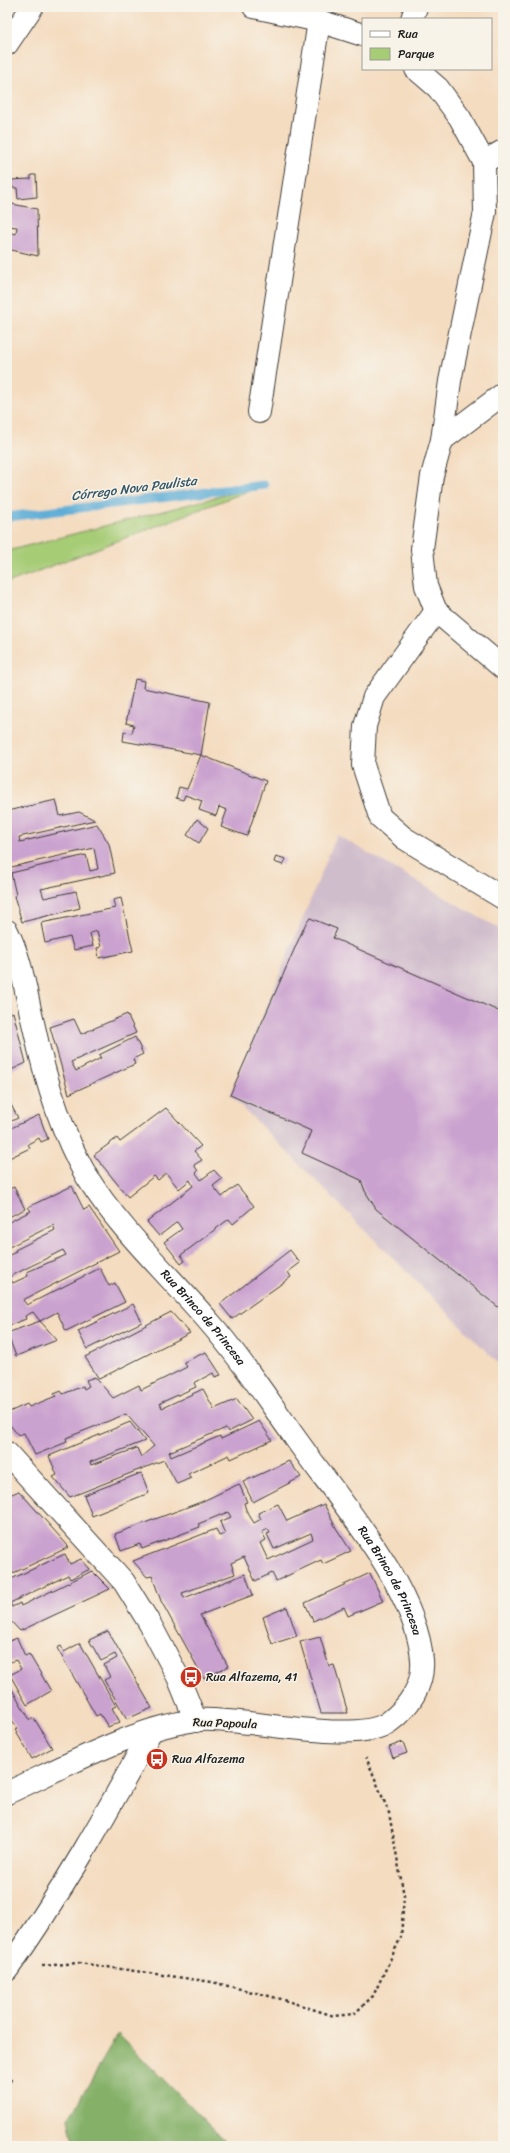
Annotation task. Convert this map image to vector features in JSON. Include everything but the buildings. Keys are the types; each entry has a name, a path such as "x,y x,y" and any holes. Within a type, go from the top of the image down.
{"street":[{"path":"8,39 32,7"},
{"path":"254,7 318,21 362,35"},
{"path":"412,18 416,7"},
{"path":"259,412 318,21"},
{"path":"417,70 438,88 460,118 484,162 485,212 450,381 442,440 432,476 422,549 426,586 436,611 503,668"},
{"path":"484,162 503,151"},
{"path":"442,440 503,394"},
{"path":"436,611 374,697 365,726 363,765 380,817 404,838 503,898"},
{"name":"Rua Brinco de Princesa","path":"7,931 24,982 43,1069 54,1107 86,1175 124,1226 225,1340 383,1560 398,1588 417,1637 422,1659 421,1678 416,1692"},
{"path":"7,1453 124,1582 150,1624 178,1677 196,1721"},
{"name":"Rua Papoula","path":"7,1793 90,1755 151,1731 180,1722 223,1721 355,1732 370,1731 390,1721 416,1692"},
{"path":"7,1970 46,1915 117,1795 151,1731"}],"path":[{"path":"36,1967 79,1963 212,1982 281,1999 334,2016 354,2014 373,1996 401,1937 404,1896 389,1813 355,1732"}],"shaded area":[{"path":"337,835 503,931 503,1368 230,1095"}],"green space":[{"path":"264,485 7,583 7,551"},
{"path":"118,2034 230,2146 75,2146 69,2118"}],"waterway":[{"name":"Córrego Nova Paulista","path":"7,517 264,485"}],"place":[{"name":"Rua Alfazema, 41","path":"191,1677"},
{"name":"Rua Alfazema","path":"157,1759"}]}
